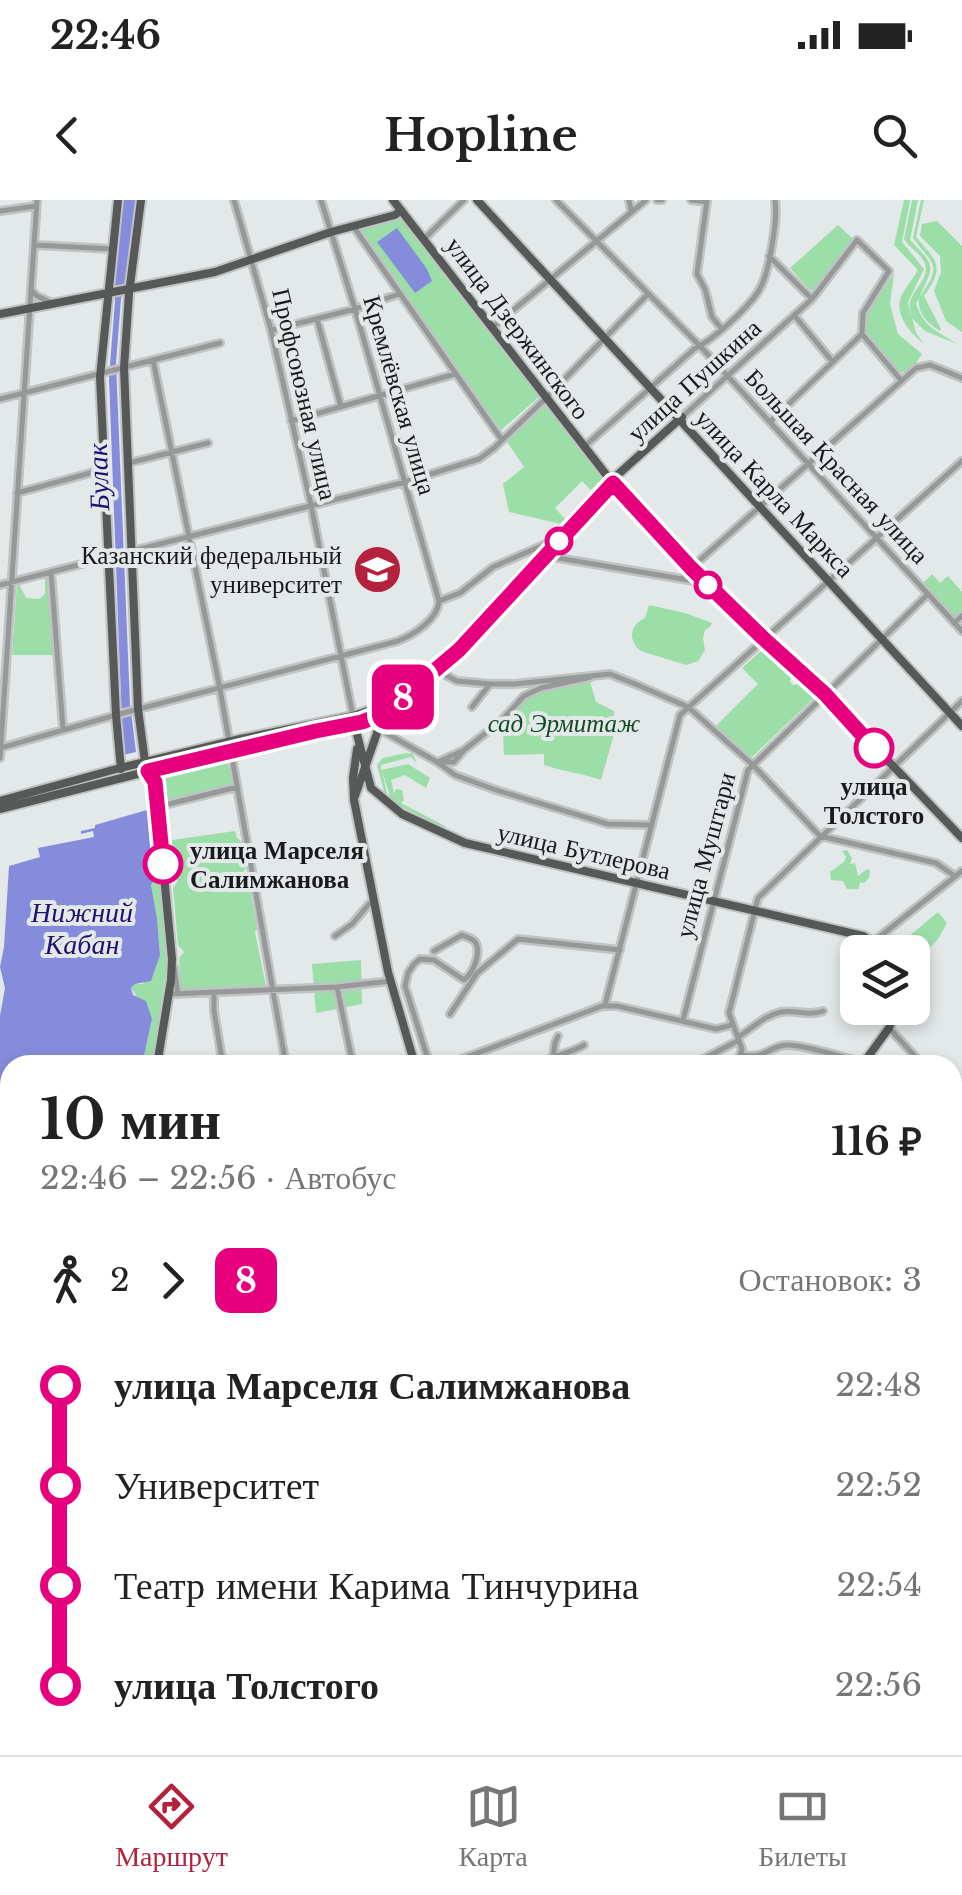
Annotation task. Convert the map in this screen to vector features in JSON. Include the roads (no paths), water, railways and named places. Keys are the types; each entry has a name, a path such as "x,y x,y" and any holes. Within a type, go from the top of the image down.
{"main road":[{"path":"118,200 102,373 122,772"},
{"path":"141,200 127,289 122,368 135,710 147,766 169,964 157,1055"},
{"name":"улица Дзержинского","path":"393,200 612,481 691,568 825,694 961,837"},
{"name":"улица Карла Маркса","path":"478,200 962,724"},
{"path":"0,314 215,272 401,210"},
{"name":"улица Пушкина","path":"353,720 379,707 448,654 533,555 554,540 681,418"},
{"name":"улица Пушкина","path":"122,772 353,720 368,720 385,710 459,650 612,481"},
{"path":"355,797 385,710"},
{"path":"353,720 371,788 360,789 355,797"},
{"path":"358,740 355,797 373,903 412,1055"},
{"path":"147,766 155,782 172,959 173,994 158,1055"},
{"path":"0,801 122,772"},
{"path":"0,810 122,772"},
{"name":"улица Бутлерова","path":"371,788 402,814 465,844 859,935"},
{"path":"871,1055 891,1025"}],"street":[{"name":"Профсоюзная улица","path":"234,200 270,330 311,505 353,720"},
{"name":"Кремлёвская улица","path":"322,200 440,600"},
{"path":"424,239 464,200"},
{"name":"Большая Красная улица","path":"556,200 700,346 962,632"},
{"path":"628,200 631,210"},
{"path":"492,327 646,200"},
{"path":"691,200 707,201 697,274 712,317 722,330"},
{"path":"584,447 700,346 712,340 760,289 770,256 775,200"},
{"path":"0,210 37,203 0,758"},
{"path":"354,226 502,440"},
{"name":"улица Пушкина","path":"681,418 812,299 856,240 890,271 864,313 862,334"},
{"path":"34,245 112,249"},
{"path":"770,256 812,299"},
{"path":"31,288 37,296 54,304"},
{"path":"270,330 399,294"},
{"path":"130,552 405,482 479,459 546,398 648,294"},
{"path":"794,315 832,361"},
{"path":"316,319 341,407"},
{"path":"769,422 862,334 902,380"},
{"path":"0,399 220,343"},
{"path":"154,360 220,688 284,1055"},
{"path":"682,579 916,368 936,366 962,378"},
{"path":"291,421 455,374"},
{"path":"128,463 208,442"},
{"path":"606,1006 678,720 962,461"},
{"path":"17,493 105,469"},
{"path":"0,748 398,641 414,634 438,610 440,600 460,592 492,566 533,555"},
{"path":"546,556 707,583"},
{"path":"0,585 111,557"},
{"path":"51,572 64,729"},
{"name":"улица Муштари","path":"683,1020 745,775 928,594"},
{"path":"954,623 962,616"},
{"path":"436,670 457,681 490,684 610,674 688,707 752,764 820,836 936,862 955,876"},
{"path":"438,762 452,763 502,721 524,696 593,674"},
{"path":"472,706 490,684"},
{"path":"742,1055 728,1012 758,898 962,701"},
{"path":"379,730 455,775 606,824 652,825"},
{"path":"158,807 238,787"},
{"path":"882,935 962,871"},
{"path":"335,936 373,903"},
{"path":"427,1055 406,986 408,974 420,959 434,960 464,980 476,964 475,942 462,935 434,951"},
{"path":"450,1014 477,973 518,939 620,950"},
{"path":"173,994 391,981"},
{"path":"338,987 351,1055"},
{"path":"214,993 221,1055"},
{"path":"471,1055 606,1006 716,1029 732,1025"},
{"path":"709,1055 765,1017 792,1011 813,1015 822,1010"},
{"path":"401,1018 414,1011"},
{"path":"401,1018 417,1023"},
{"path":"890,1028 914,1055"},
{"path":"553,1055 558,1036"},
{"path":"564,1055 584,1045"},
{"path":"765,1055 780,1046 830,1055"}],"water":[{"name":"Булак","path":"123,200 136,200 116,363 130,704 136,752 123,755 109,377 113,286"},
{"path":"397,228 432,281 415,293 377,242"},
{"name":"Нижний Кабан","path":"147,810 160,955 151,981 131,988 133,995 146,1001 152,1019 144,1055 0,1055 5,988 0,967 9,866 40,857 38,848 94,837 93,831 81,831"}],"place":[{"name":"Казанский федеральный университет","path":"377,569"},
{"name":"улица Толстого","path":"874,748"},
{"name":"улица Марселя Салимжанова","path":"163,864"}],"park label":[{"name":"сад Эрмитаж","path":"564,723"}]}
